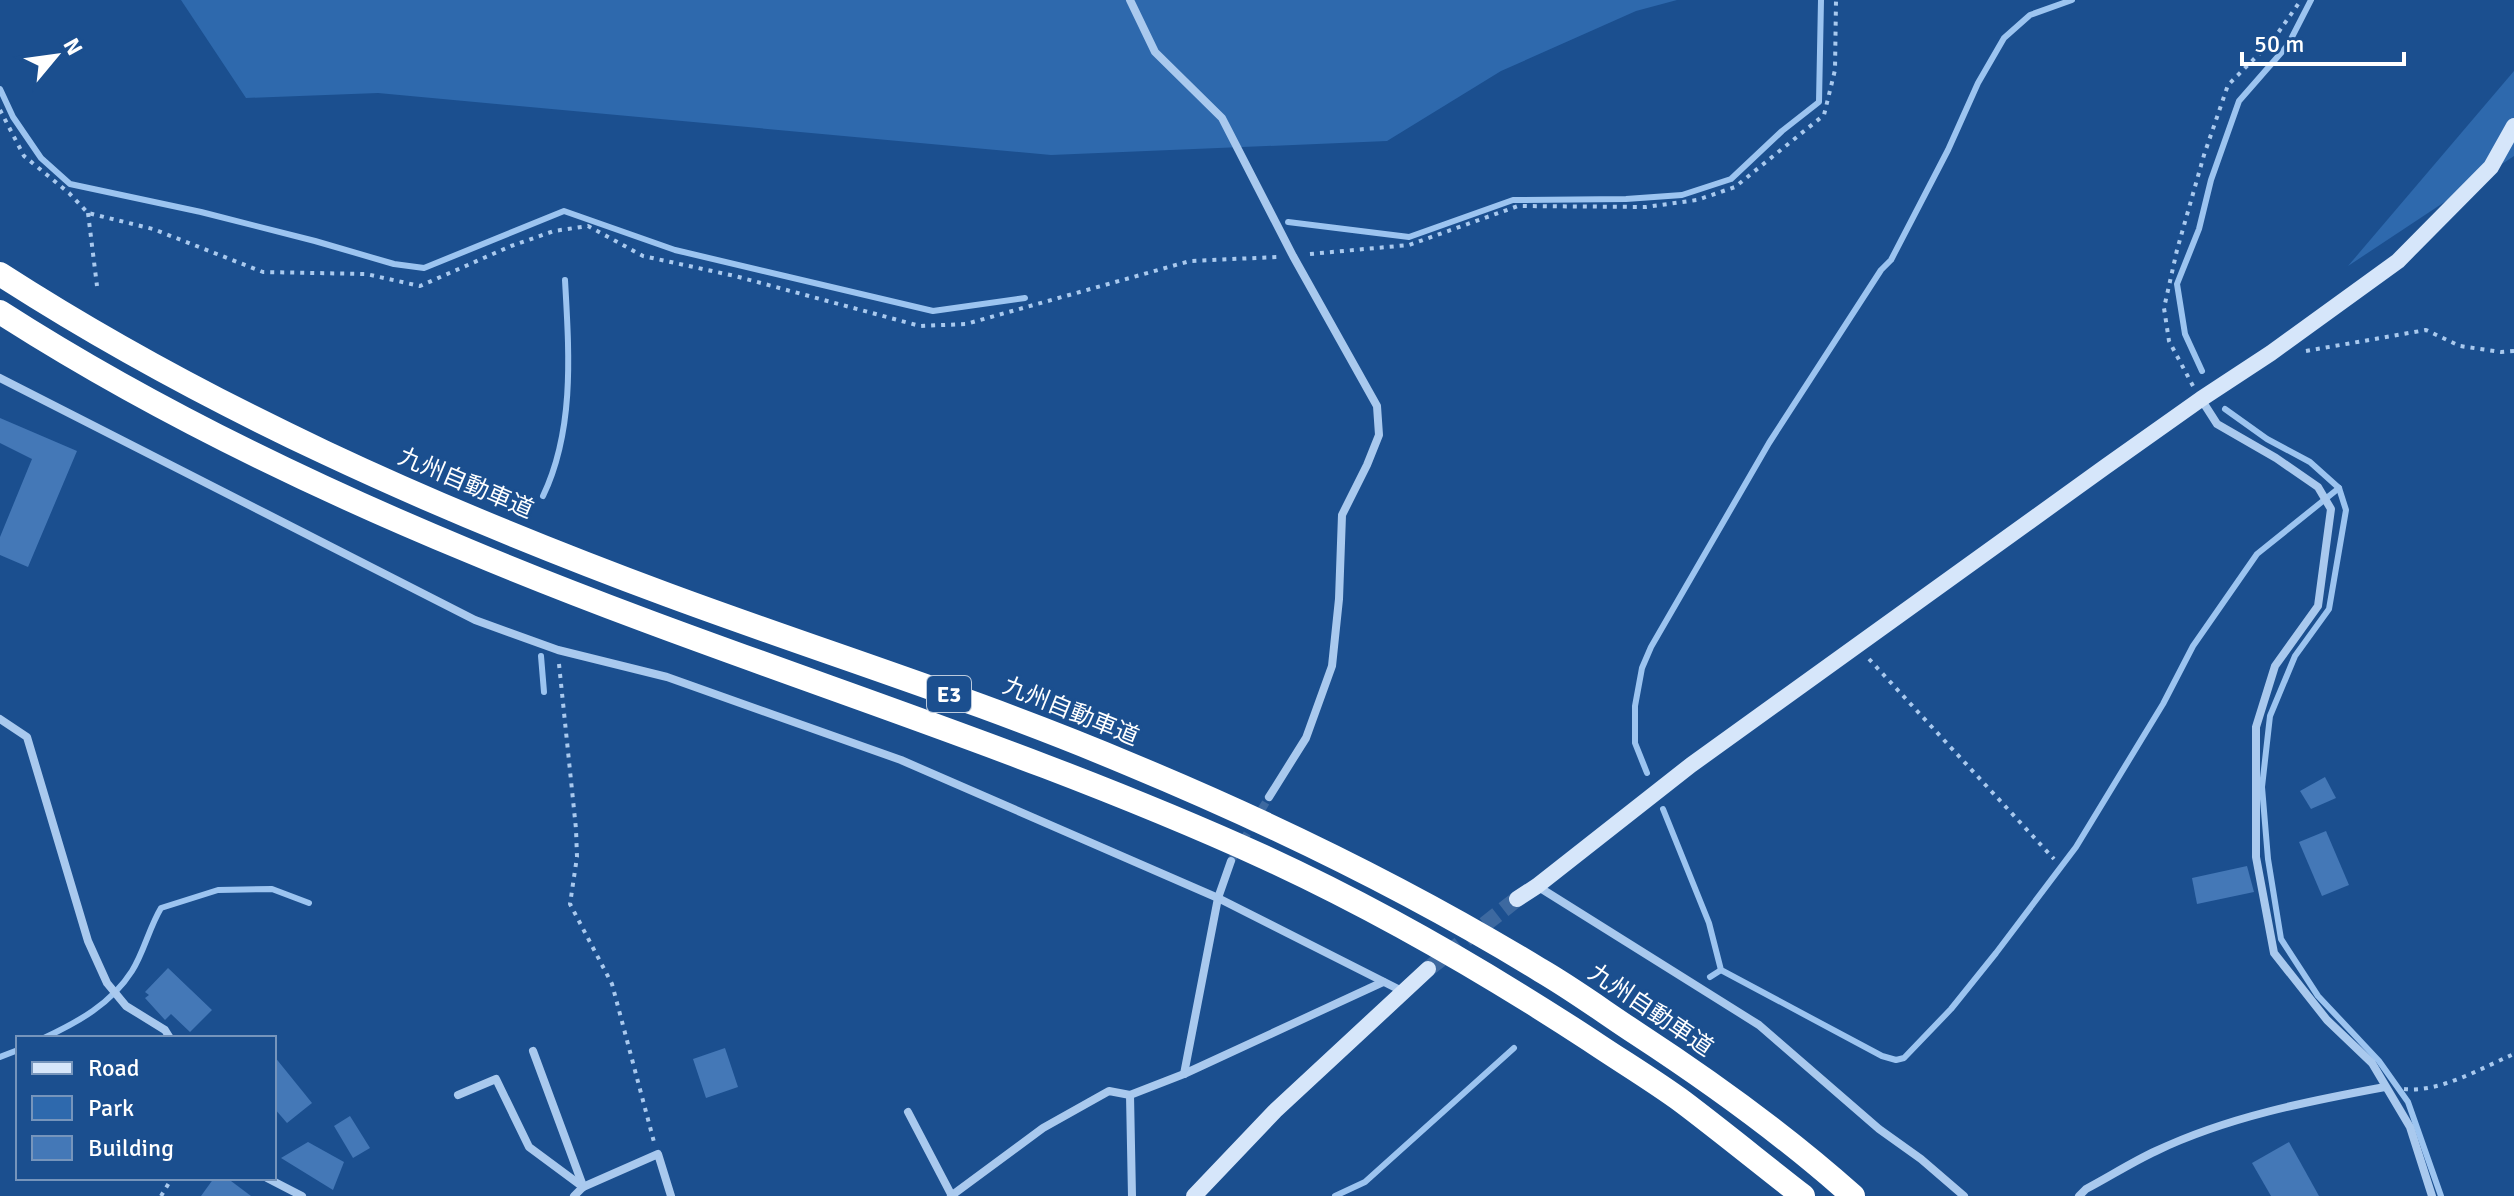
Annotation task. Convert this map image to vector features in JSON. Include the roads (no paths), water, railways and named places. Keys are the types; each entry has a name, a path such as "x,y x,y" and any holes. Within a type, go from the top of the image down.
{"highway":[{"name":"九州自動車道","path":"0,274 65,316 203,394 324,453 666,594 981,705 1126,762 1282,830 1419,901 1542,971 1699,1075 1853,1196"},
{"name":"E3","path":"0,312 53,346 189,421 311,483 443,540 657,623 1114,792 1267,858 1403,926 1526,998 1679,1100 1803,1196"}],"street":[{"path":"1130,0 1155,52 1222,118 1293,256 1377,406 1379,435 1342,515 1339,599 1332,666 1306,738 1269,797"},
{"path":"1517,899 1691,765 2398,261 2455,207 2491,167 2514,126"},
{"path":"0,378 475,620 558,650 667,677 901,760 1218,898 1402,991"},
{"path":"2201,399 2217,424 2318,487 2331,509 2318,606 2275,666 2256,727 2256,857 2274,953 2327,1020 2372,1063 2410,1127 2432,1196"},
{"path":"0,719 27,737 88,941 107,983 126,1006 165,1030 169,1036"},
{"path":"1184,1074 1218,898 1231,861"},
{"path":"1537,886 1759,1025 1879,1129 1921,1159 1964,1196"},
{"path":"1194,1196 1275,1111 1428,969"},
{"path":"908,1112 952,1196 1043,1128 1109,1091 1130,1095 1184,1074 1383,982"},
{"path":"533,1051 583,1187"},
{"path":"458,1095 496,1079 529,1147 583,1187"},
{"path":"2079,1196 2086,1189 2157,1150 2225,1125 2317,1100 2385,1087"},
{"path":"1130,1095 1132,1196"},
{"path":"574,1196 583,1187 658,1154 671,1196"},
{"path":"271,1180 302,1196"}],"waterway":[{"path":"1288,222 1409,237 1513,200 1682,195 1731,179 1782,131 1819,102 1821,0"},
{"path":"1647,773 1635,743 1635,706 1642,668 1651,647 1769,443 1881,270 1891,260 1948,150 1978,83 2004,38 2030,15 2072,0"},
{"path":"2202,371 2185,334 2177,284 2199,229 2211,180 2239,101 2288,45 2311,0"},
{"path":"0,89 13,117 41,158 70,184 201,212 394,264 424,268 564,211 675,250 933,311 1025,298"},
{"path":"543,496 560,444 568,390 565,280"},
{"path":"2225,409 2267,439 2310,462 2339,488 2346,510 2329,609 2295,656 2270,716 2262,787 2268,859 2281,939 2318,996 2379,1061 2408,1102 2441,1196"},
{"path":"1663,809 1709,923 1721,970 1882,1056 1896,1060 1904,1058 1951,1009 2076,847 2163,704 2193,646 2257,554 2339,488"},
{"path":"541,656 544,692"},
{"path":"48,1036 93,1011 124,983 161,908 218,890 272,889 309,903"},
{"path":"1710,977 1721,970"},
{"path":"1335,1196 1365,1182 1514,1048"},
{"path":"0,1057 16,1051"}],"tunnel":[{"path":"1231,861 1269,797"},
{"path":"1428,969 1517,899"}]}
